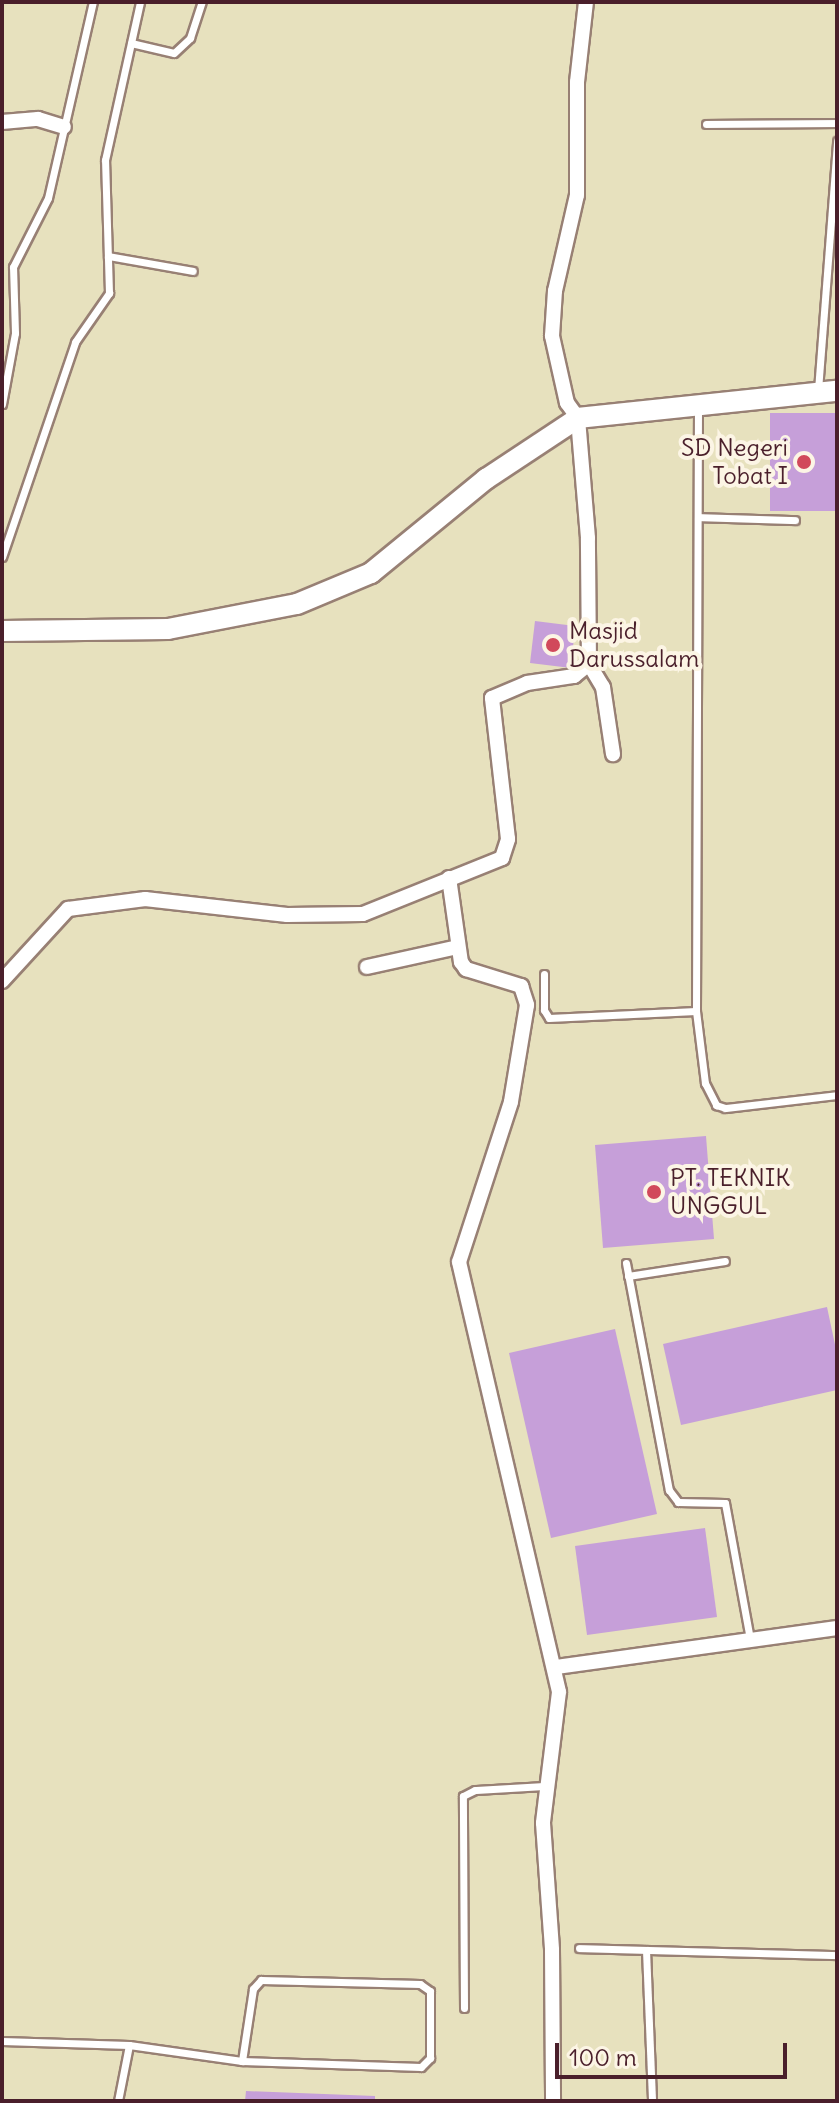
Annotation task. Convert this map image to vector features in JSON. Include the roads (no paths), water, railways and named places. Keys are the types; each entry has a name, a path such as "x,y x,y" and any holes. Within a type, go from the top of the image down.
{"main road":[{"path":"2,631 168,629 254,614 326,594 383,565 486,479 578,418 827,392"}],"street":[{"path":"586,2 577,82 577,195 555,291 552,336 567,403 578,418 588,538 589,664 603,687 613,754"},
{"path":"2,122 38,119 64,127"},
{"path":"2,981 68,909 145,899 287,915 363,914 397,904 449,878 490,866 506,851 492,698 527,683 574,676 589,664"},
{"path":"449,878 458,947 466,969 514,982 527,1005 511,1102 459,1262 556,1667 558,1719 545,1786 553,2101"},
{"path":"367,967 458,947"},
{"path":"556,1667 837,1628"}],"lane":[{"path":"2,404 15,333 13,267 48,198 93,2"},
{"path":"2,557 75,342 109,293 102,199 105,160 140,2"},
{"path":"131,43 174,53 190,38 202,2"},
{"path":"706,124 837,123"},
{"path":"827,392 837,141"},
{"path":"108,256 193,271"},
{"path":"698,404 696,1011 705,1083 716,1105 837,1095"},
{"path":"698,517 795,520"},
{"path":"544,974 544,1010 549,1018 696,1011"},
{"path":"628,1276 725,1261"},
{"path":"626,1263 669,1490 678,1502 725,1503 750,1639"},
{"path":"464,2008 463,1796 475,1790 545,1786"},
{"path":"579,1948 837,1955"},
{"path":"646,1950 652,2101"},
{"path":"2,2041 129,2045 242,2061 427,2066 430,1991 420,1984 261,1980 253,1989 242,2061"},
{"path":"118,2101 129,2045"}],"place":[{"name":"SD Negeri Tobat I","path":"804,462"},
{"name":"Masjid Darussalam","path":"553,645"},
{"name":"PT. TEKNIK UNGGUL","path":"654,1192"}]}
